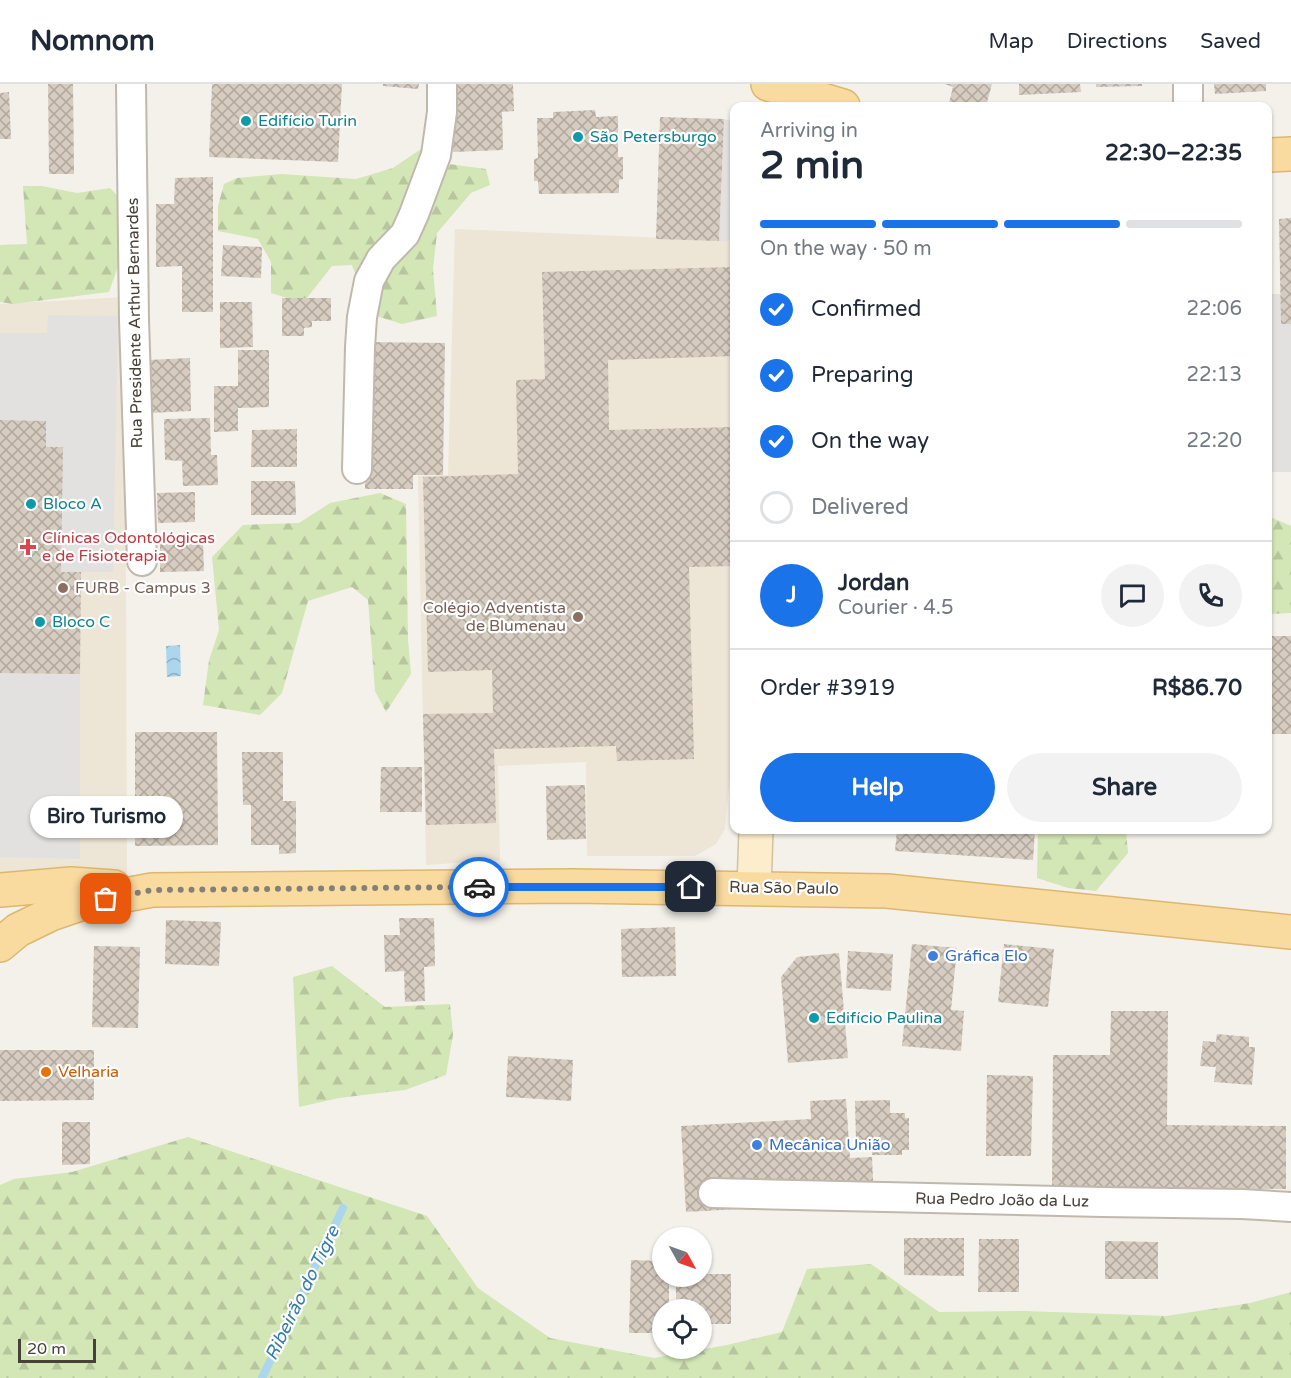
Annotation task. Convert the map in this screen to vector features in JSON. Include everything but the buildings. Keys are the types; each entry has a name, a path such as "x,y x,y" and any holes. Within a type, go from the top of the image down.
{"main road":[{"path":"768,84 829,102"},
{"path":"1272,155 1291,154"},
{"path":"0,890 70,884 152,890"},
{"name":"Rua São Paulo","path":"0,945 18,930 51,914 83,903 152,890 573,886 887,891 1291,932"}],"street":[{"name":"Rua Presidente Arthur Bernardes","path":"131,84 142,561"},
{"path":"357,469 360,347 362,317 369,281 381,259 405,234 414,214 436,154 442,112 442,84"},
{"path":"1188,84 1188,102"},
{"path":"754,888 756,834"},
{"name":"Rua Pedro João da Luz","path":"713,1193 1242,1204 1291,1207"}],"shaded area":[{"path":"724,119 730,121 730,241 719,241"},
{"name":"Colégio Adventista de Blumenau","path":"455,229 730,241 730,777 725,829 716,844 695,856 587,856 586,762 498,766 500,860 426,865 418,476 448,475"},
{"path":"1272,294 1281,294 1282,324 1291,324 1291,472 1272,472"},
{"name":"FURB - Campus 3","path":"125,297 127,873 0,873 0,304"},
{"path":"48,315 118,316 113,572 61,572 46,447 46,421 0,420 0,333 47,333"},
{"path":"0,673 80,674 80,859 0,857"}],"green space":[{"path":"440,136 449,164 486,169 490,185 471,193 437,233 433,269 437,316 402,324 370,314 352,265 332,266 303,303 271,293 271,262 258,239 218,231 218,206 224,184 237,178 281,174 356,179 393,168"},
{"path":"23,186 42,186 77,193 110,188 117,195 121,214 117,233 120,261 109,292 13,304 0,302 0,245 27,244"},
{"path":"380,493 406,504 408,639 411,674 386,712 375,691 368,600 352,587 308,601 282,693 260,715 203,705 209,660 219,630 212,557 243,525 299,523 330,503"},
{"path":"1272,518 1291,526 1291,613 1272,614"},
{"path":"1038,834 1126,834 1128,853 1096,891 1068,888 1037,878"},
{"path":"332,966 385,1007 450,1004 453,1035 446,1075 405,1090 339,1098 299,1107 293,977"},
{"path":"188,1137 427,1216 478,1288 550,1338 652,1359 712,1359 712,1348 782,1332 807,1269 871,1264 939,1312 1025,1311 1166,1316 1250,1303 1291,1292 1291,1378 0,1378 0,1185 14,1179 72,1172"}],"water":[{"path":"180,645 181,676 167,677 166,646"}],"waterway":[{"name":"Ribeirão do Tigre","path":"262,1378 343,1208"}],"way so far":[{"path":"106,899 152,890 479,887"}],"place":[{"name":"Edifício Turin","path":"246,121"},
{"name":"São Petersburgo","path":"578,137"},
{"name":"Bloco A","path":"31,504"},
{"name":"Clínicas Odontológicas e de Fisioterapia","path":"28,547"},
{"name":"FURB - Campus 3","path":"63,588"},
{"name":"Colégio Adventista de Blumenau","path":"578,617"},
{"name":"Bloco C","path":"40,622"},
{"name":"Biro Turismo","path":"106,899"},
{"name":"Gráfica Elo","path":"933,956"},
{"name":"Edifício Paulina","path":"814,1018"},
{"name":"Velharia","path":"46,1072"},
{"name":"Mecânica União","path":"757,1145"}],"route":[{"path":"479,887 691,887"}]}
